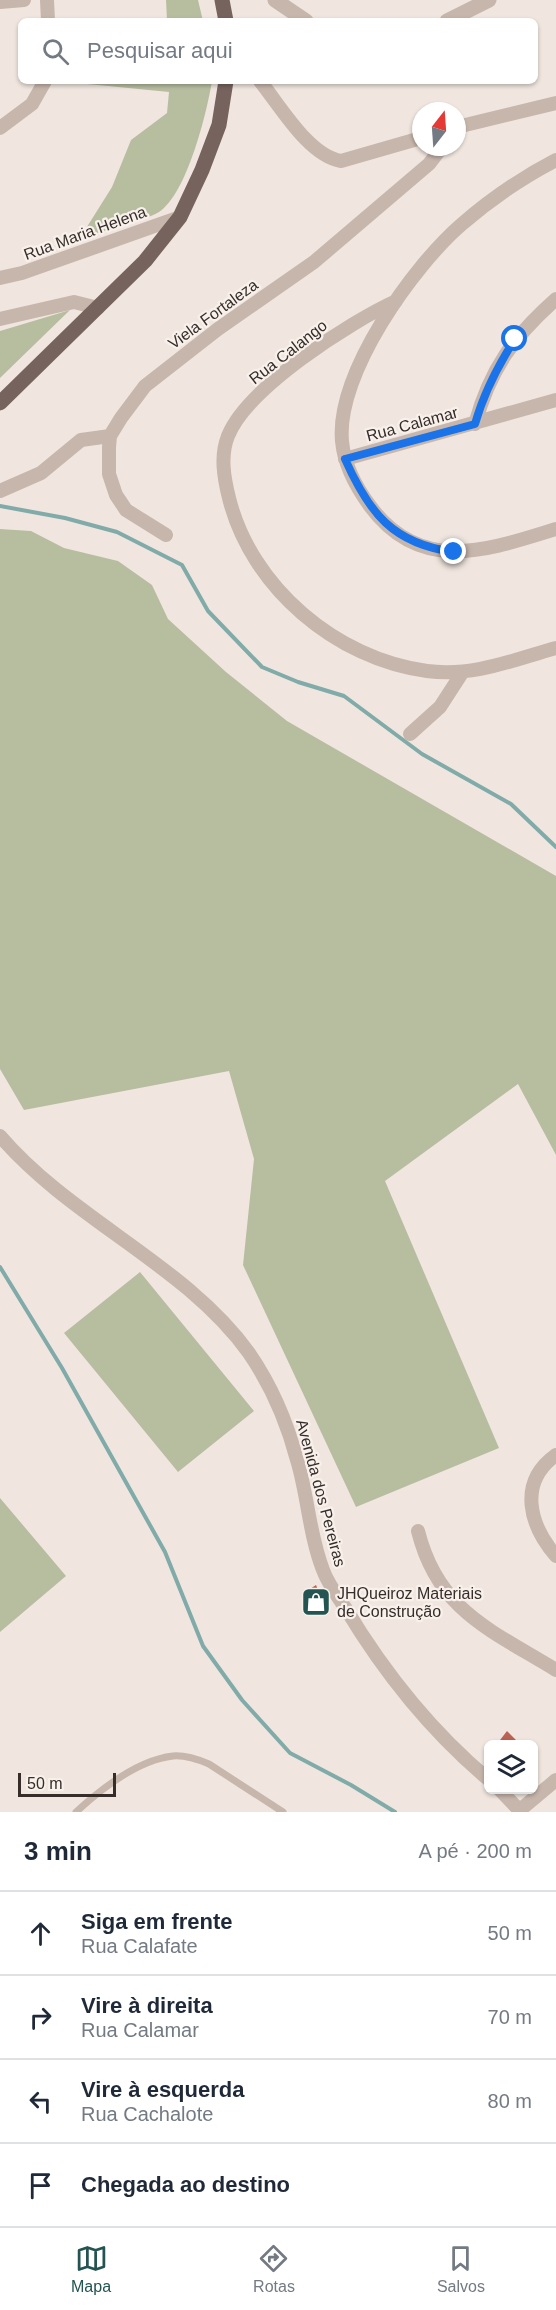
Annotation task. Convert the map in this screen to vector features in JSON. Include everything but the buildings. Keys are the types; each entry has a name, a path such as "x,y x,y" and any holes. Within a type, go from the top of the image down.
{"main road":[{"path":"222,0 225,18"},
{"path":"0,403 145,261 180,217 202,170 219,125 226,84"}],"street":[{"path":"0,2 24,0"},
{"path":"47,0 48,18"},
{"path":"275,0 302,18"},
{"path":"453,18 489,0"},
{"path":"0,128 32,104 43,84"},
{"path":"262,84 310,145 329,159 341,161 352,159 412,141"},
{"path":"466,125 556,103"},
{"name":"Viela Fortaleza","path":"110,436 145,386 218,329 314,262 429,164 435,156"},
{"path":"556,160 521,180 461,225 408,283 358,368 343,407 342,440 345,459 362,495 382,522 408,540 429,549 476,552 498,548 556,529"},
{"name":"Rua Maria Helena","path":"0,278 22,273 180,217"},
{"path":"475,424 483,395 515,339 556,299"},
{"name":"Rua Calango","path":"396,301 367,314 332,339 269,386 238,417 227,436 223,455 224,478 233,514 256,564 307,618 341,639 383,659 425,670 462,674"},
{"path":"0,319 74,302 98,308"},
{"name":"Rua Calamar","path":"345,459 556,400"},
{"path":"0,491 41,473 81,440 110,436 109,474 116,495 126,510 166,535"},
{"path":"410,734 440,707 462,674 556,648"},
{"name":"Avenida dos Pereiras","path":"0,1136 31,1169 83,1213 193,1294 222,1320 249,1354 280,1408 298,1461 309,1521 323,1572 390,1673 439,1731 484,1774"},
{"path":"556,1455 537,1476 531,1504 532,1519 539,1534 556,1556"},
{"path":"418,1531 425,1560 441,1586 463,1610 556,1670"},
{"path":"504,1794 520,1811 556,1780"}],"lane":[{"path":"76,1812 95,1794 136,1769 173,1756 196,1759 209,1764 283,1812"}],"green space":[{"path":"166,0 198,0 202,18 167,18"},
{"path":"88,84 211,84 206,112 187,171 169,202 159,212 152,215 80,238 112,187 131,140 167,113 169,92"},
{"path":"70,310 0,378 0,331"},
{"path":"0,529 31,531 64,548 118,561 152,585 168,619 226,672 287,721 556,876 556,1155 518,1084 385,1181 499,1448 356,1507 243,1265 254,1159 229,1071 24,1110 0,1069"},
{"path":"140,1272 254,1411 178,1472 64,1333"},
{"path":"0,1498 66,1576 0,1632"}],"waterway":[{"path":"0,506 65,518 117,532 182,565 208,611 262,667 298,682 344,696 422,754 511,804 556,847"},
{"path":"0,1267 62,1368 165,1552 203,1646 242,1700 290,1753 351,1785 395,1812"}],"place":[{"name":"JHQueiroz Materiais de Construção","path":"316,1602"}],"route":[{"path":"454,552 429,549 408,540 382,522 362,495 345,459 475,424 483,395 493,373 515,339"}]}
